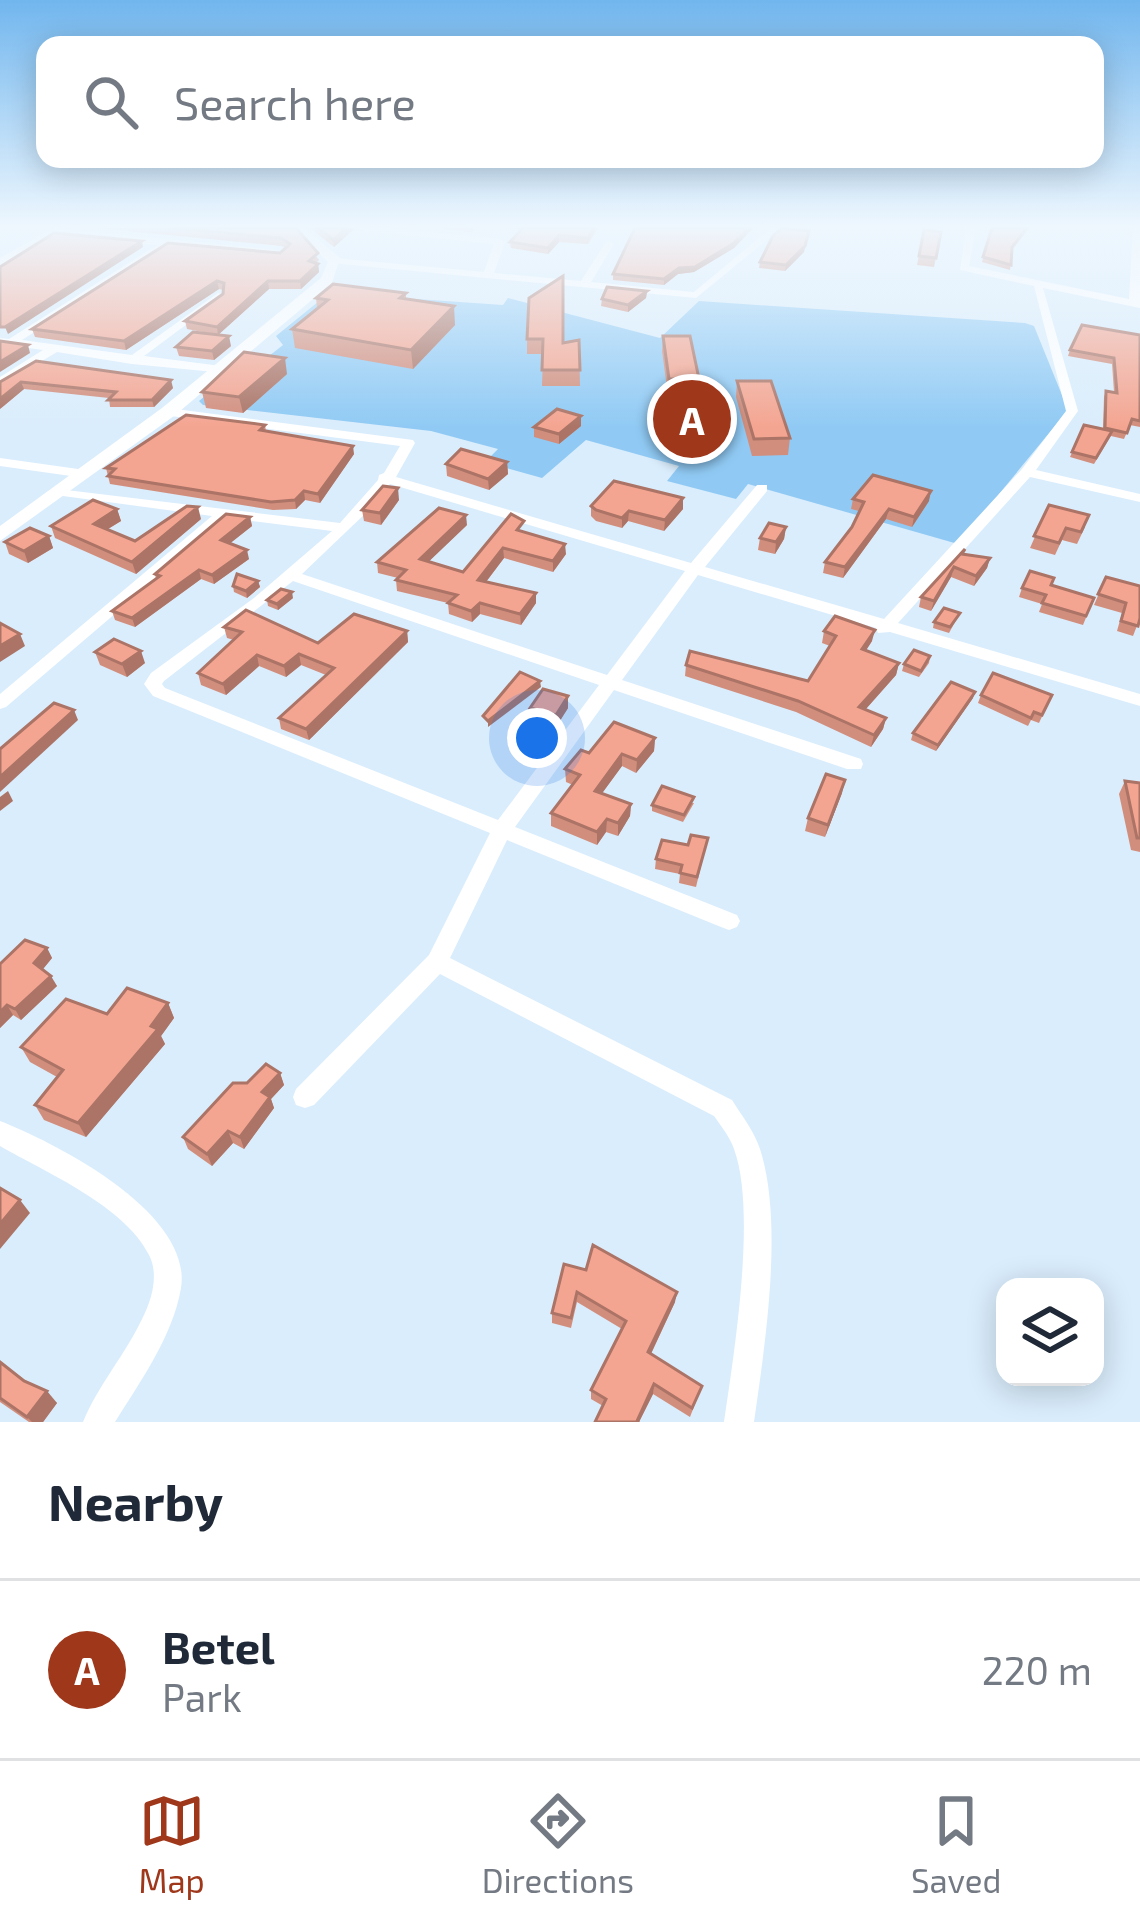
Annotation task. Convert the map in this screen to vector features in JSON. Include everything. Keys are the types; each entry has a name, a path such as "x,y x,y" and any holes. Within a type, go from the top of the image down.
{"street":[{"path":"5,342 82,294"},
{"path":"0,535 169,412 310,294"},
{"path":"884,629 1027,472 1072,411 1040,294"},
{"path":"1077,294 1137,304"},
{"path":"132,360 218,296"},
{"path":"5,342 221,370"},
{"path":"0,382 52,350"},
{"path":"169,412 403,440 407,448 341,528 293,576 157,677 153,684 159,692 729,921"},
{"path":"0,462 85,474"},
{"path":"1027,472 1140,498"},
{"path":"384,478 884,629 1140,700"},
{"path":"305,1097 437,962 502,830 694,570 762,488"},
{"path":"63,492 341,528"},
{"path":"0,703 224,513"},
{"path":"293,576 854,764"},
{"path":"437,962 723,1108 746,1145 754,1174 750,1352 739,1422"},
{"path":"0,1133 100,1190 163,1246 169,1274 161,1310 98,1422"}],"shaded area":[{"path":"327,294 503,305 508,298 660,338 699,301 1025,323 1034,326 1068,410 958,544 748,484 736,499 667,481 679,466 586,440 542,478 485,462 498,449 431,431 199,401 243,364 264,360 283,345 276,336"}],"building":[{"path":"0,294 57,294 5,327 0,327"},
{"path":"87,294 196,294 124,341 32,329"},
{"path":"222,294 253,294 217,327 185,321"},
{"path":"404,294 400,298 454,306 411,350 292,329 328,300 316,298"},
{"path":"563,294 563,343 579,340 580,370 542,370 543,339 527,339 529,298"},
{"path":"604,294 642,294 628,305 602,299"},
{"path":"1082,325 1140,335 1140,421 1132,419 1127,433 1105,428 1106,391 1117,393 1114,358 1070,350"},
{"path":"193,332 229,336 212,351 176,347"},
{"path":"663,336 690,336 699,379 669,379"},
{"path":"0,341 28,345 0,362"},
{"path":"244,352 285,358 239,397 202,392"},
{"path":"36,361 171,380 152,400 108,400 116,392 21,382 0,399 0,382"},
{"path":"737,381 771,381 790,438 754,439"},
{"path":"557,409 581,416 559,434 534,427"},
{"path":"186,415 265,425 260,430 353,446 318,494 304,491 295,500 271,502 108,476 115,469 106,468"},
{"path":"1084,425 1112,431 1096,458 1072,452"},
{"path":"461,449 507,462 488,479 446,464"},
{"path":"873,475 931,491 914,517 889,509 845,567 825,562 852,527 864,502 853,499"},
{"path":"614,481 683,498 665,520 629,511 622,518 596,510 591,506"},
{"path":"383,486 398,488 380,513 362,510"},
{"path":"93,500 117,509 94,524 135,541 187,506 198,507 132,562 51,526"},
{"path":"1049,505 1089,515 1081,532 1066,528 1059,543 1034,536"},
{"path":"439,508 466,515 420,559 463,572 511,514 524,521 517,530 565,544 553,561 503,548 478,580 536,593 520,614 480,603 471,611 448,603 457,595 396,580 406,570 377,562"},
{"path":"226,514 250,517 221,540 247,550 212,575 199,570 132,618 112,611 160,576 155,574"},
{"path":"769,523 786,527 776,542 760,538"},
{"path":"30,528 49,536 24,551 5,542"},
{"path":"965,549 962,554 990,558 976,576 954,567 934,601 921,597"},
{"path":"1030,571 1054,578 1051,585 1094,598 1086,616 1042,603 1046,595 1022,588"},
{"path":"237,574 258,581 246,591 233,586"},
{"path":"1106,577 1140,586 1138,626 1121,621 1126,603 1098,594"},
{"path":"281,589 292,592 277,604 267,600"},
{"path":"944,608 960,613 950,627 934,622"},
{"path":"246,610 318,643 354,614 407,631 306,729 279,718 334,668 299,654 284,666 257,655 223,684 198,673 242,632 224,627"},
{"path":"835,616 875,630 862,649 899,663 859,707 886,718 874,735 798,701 686,665 690,651 808,681 836,636 824,631"},
{"path":"0,623 20,634 0,646"},
{"path":"114,639 141,651 122,664 95,652"},
{"path":"914,650 930,656 921,671 904,664"},
{"path":"520,672 540,681 488,721 483,716"},
{"path":"993,673 1052,695 1042,715 1034,712 1031,718 981,695"},
{"path":"951,682 975,692 938,745 913,733"},
{"path":"543,689 568,696 556,715 530,708"},
{"path":"54,703 74,710 0,777 0,749"},
{"path":"614,722 655,738 637,760 622,754 595,791 631,804 618,823 607,819 597,832 551,813 580,775 565,769 581,750 589,753"},
{"path":"826,774 845,780 828,825 808,818"},
{"path":"1125,781 1140,783 1140,838 1137,838"},
{"path":"662,786 694,797 684,815 652,805"},
{"path":"691,835 708,838 697,877 680,873 682,865 656,859 662,840 688,845"},
{"path":"25,940 47,948 34,963 51,976 15,1009 7,1005 0,1012 0,964"},
{"path":"127,988 168,1003 151,1026 158,1029 78,1123 35,1105 63,1070 21,1047 66,999 107,1014"},
{"path":"266,1064 280,1073 262,1092 270,1097 240,1137 228,1131 207,1154 183,1137 233,1083 247,1083"},
{"path":"0,1188 20,1200 0,1224"},
{"path":"593,1245 677,1292 648,1352 702,1386 692,1408 654,1384 639,1422 595,1422 606,1399 591,1390 626,1321 577,1292 571,1318 552,1313 564,1264 586,1270"},
{"path":"0,1362 47,1391 27,1417 0,1398"}],"place":[{"name":"Betel","path":"692,419"}]}
